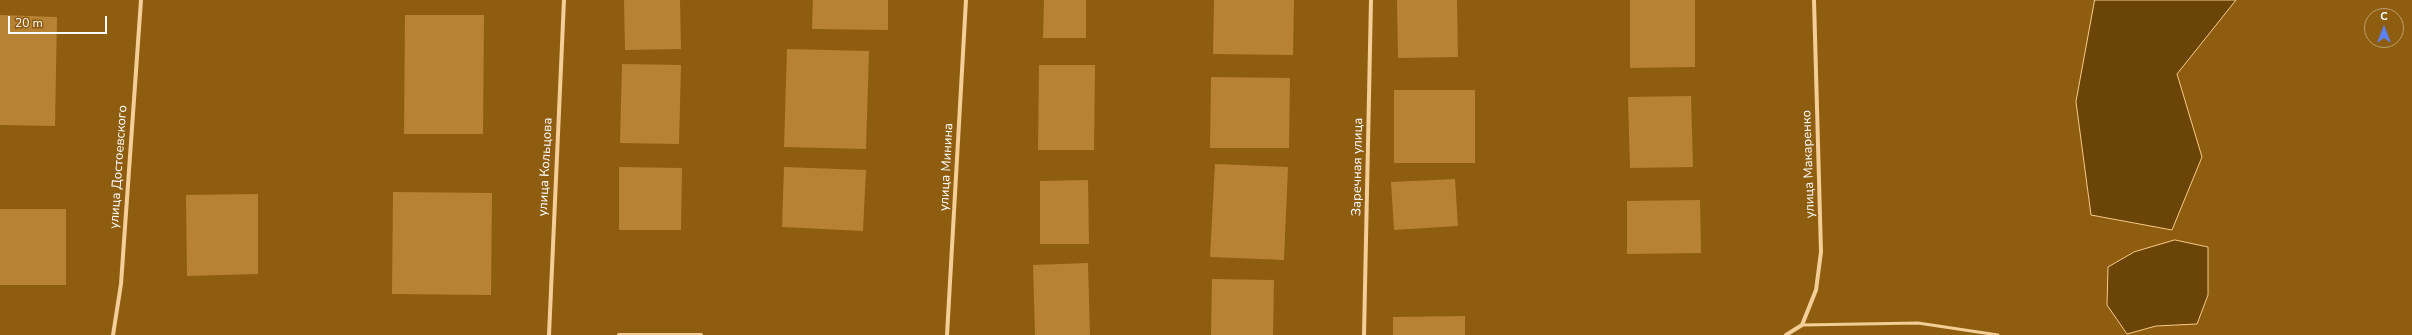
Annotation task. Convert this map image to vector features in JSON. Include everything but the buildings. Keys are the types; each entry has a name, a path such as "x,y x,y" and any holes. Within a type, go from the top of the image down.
{"street":[{"name":"улица Достоевского","path":"113,335 121,284 141,0"},
{"name":"улица Кольцова","path":"549,335 564,0"},
{"name":"улица Минина","path":"947,335 966,0"},
{"name":"Заречная улица","path":"1364,335 1371,0"},
{"name":"улица Макаренко","path":"1802,325 1816,290 1822,252 1814,0"},
{"path":"1786,335 1802,325"},
{"path":"619,335 701,335"}],"lane":[{"path":"1802,325 1918,322 1998,335"}],"shaded area":[{"path":"2095,0 2236,0 2177,74 2202,157 2172,230 2091,215 2076,102"},
{"path":"2175,240 2208,247 2208,295 2197,324 2156,326 2127,334 2107,305 2108,267 2134,252"}]}
